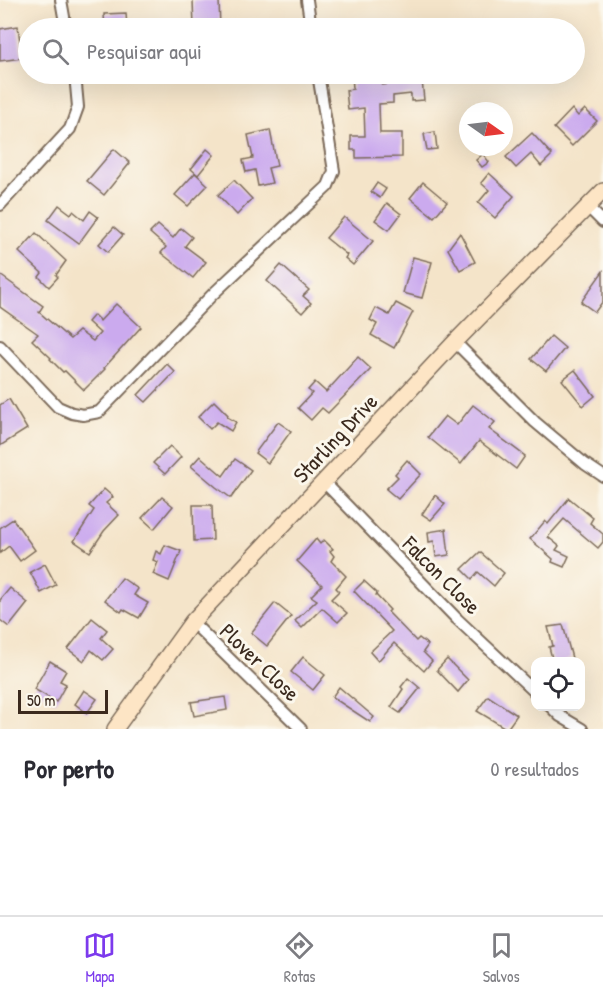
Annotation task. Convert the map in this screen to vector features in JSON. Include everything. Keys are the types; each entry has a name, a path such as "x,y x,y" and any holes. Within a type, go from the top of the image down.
{"street":[{"path":"61,0 64,18"},
{"path":"307,0 310,18"},
{"path":"0,205 70,129 78,107 76,84"},
{"path":"0,346 58,407 72,414 83,415 99,412 213,294 328,186 334,171 320,84"},
{"name":"Starling Drive","path":"115,729 192,622 455,342 603,191"},
{"path":"588,207 603,222"},
{"path":"455,342 535,422 603,476"},
{"name":"Falcon Close","path":"324,482 457,619 531,688"},
{"name":"Plover Close","path":"192,622 301,729"},
{"path":"555,711 582,729"}],"building":[{"path":"193,0 219,0 220,18 194,18"},
{"path":"126,13 126,18 104,18 104,14"},
{"path":"18,26 18,59 0,61 0,29"},
{"path":"353,84 422,84 424,100 411,101 411,94 393,96 393,103 379,104 380,133 402,133 402,157 356,158 356,150 351,150 351,136 365,136 364,108 348,110 346,90 353,89"},
{"path":"572,109 578,116 585,109 597,121 572,146 554,128"},
{"path":"270,130 277,166 268,168 272,183 258,186 255,170 246,172 243,160 253,158 248,135"},
{"path":"435,132 437,149 427,150 424,134"},
{"path":"532,133 552,155 541,166 531,154 516,168 506,157 513,156 513,151"},
{"path":"114,149 130,163 104,195 87,181"},
{"path":"207,149 214,155 198,175 191,169"},
{"path":"484,156 489,162 482,167 476,160"},
{"path":"195,173 208,185 188,206 175,195"},
{"path":"489,173 514,196 495,218 478,203 489,190 481,183"},
{"path":"234,180 252,199 237,215 218,195"},
{"path":"423,182 447,202 434,217 410,198"},
{"path":"377,183 386,189 380,198 371,192"},
{"path":"387,203 401,214 389,230 375,220"},
{"path":"59,205 71,214 73,211 84,220 90,211 98,217 79,243 48,220"},
{"path":"344,217 373,241 353,265 345,258 347,255 326,238"},
{"path":"158,225 173,238 181,228 192,237 185,246 206,262 193,278 161,253 166,247 150,233"},
{"path":"114,227 123,235 108,252 99,244"},
{"path":"36,233 66,261 56,275 58,277 49,287 39,277 42,273 19,252"},
{"path":"460,233 475,262 460,270 448,249"},
{"path":"413,257 432,262 422,298 403,293"},
{"path":"281,265 309,290 303,296 311,303 302,313 267,281"},
{"path":"603,271 603,301 595,312 581,302"},
{"path":"0,275 43,306 39,312 70,339 79,331 93,341 100,333 88,322 94,315 100,321 116,304 141,327 84,390 32,340 38,334 0,307"},
{"path":"396,303 413,312 394,348 371,335 377,324 370,320 376,308 389,315"},
{"path":"551,336 565,348 546,371 531,359"},
{"path":"358,357 371,369 328,413 322,408 311,420 298,408 312,393 308,390 315,382 326,392"},
{"path":"167,364 175,372 146,402 138,395"},
{"path":"575,370 595,396 583,406 562,380"},
{"path":"9,399 27,429 0,446 0,405"},
{"path":"214,401 228,415 227,417 236,422 231,431 217,422 210,429 198,417"},
{"path":"473,405 495,422 489,429 525,456 516,469 479,441 461,464 428,437 445,416 457,425"},
{"path":"278,422 291,431 268,463 255,453"},
{"path":"170,446 181,457 165,474 153,463"},
{"path":"200,456 223,476 235,459 251,470 231,498 191,466"},
{"path":"407,460 421,474 398,499 386,489 398,477 395,474"},
{"path":"104,489 113,497 106,503 119,515 104,531 90,552 74,541 94,510 89,506"},
{"path":"435,495 445,504 431,520 422,514"},
{"path":"162,497 173,506 154,529 142,518"},
{"path":"569,498 593,518 590,523 603,534 603,542 598,548 564,519 548,537 559,546 556,550 569,556 564,567 552,562 553,559 530,539 545,521 548,524"},
{"path":"193,505 212,505 213,540 194,541"},
{"path":"13,519 35,550 20,561 9,546 0,553 0,528"},
{"path":"446,529 449,555 436,557 434,541 429,542 428,532"},
{"path":"316,539 320,544 324,540 333,549 330,551 334,556 331,561 346,576 336,588 339,591 331,599 347,613 338,622 322,608 302,628 295,621 317,600 311,596 322,585 297,561"},
{"path":"165,545 181,551 169,581 153,574 158,562 153,560 156,551 161,554"},
{"path":"480,552 504,573 494,586 478,572 472,579 462,569"},
{"path":"45,564 56,585 41,593 30,572"},
{"path":"122,578 138,589 134,595 148,603 139,618 123,609 121,612 105,600"},
{"path":"364,581 377,593 376,595 390,610 388,612 416,641 419,638 428,645 423,652 432,661 424,671 394,643 378,661 370,652 392,631 354,591"},
{"path":"10,588 28,603 9,627 0,620 0,600"},
{"path":"275,603 291,616 267,646 251,633"},
{"path":"92,618 107,630 101,638 113,649 103,660 91,650 84,661 68,649"},
{"path":"563,625 572,657 552,657 549,647 553,646 548,627"},
{"path":"303,657 325,675 313,690 291,672"},
{"path":"447,659 468,680 458,692 437,670"},
{"path":"50,661 66,671 60,681 66,684 56,702 34,689"},
{"path":"408,678 420,688 400,713 391,707"},
{"path":"339,687 374,717 370,722 332,697"},
{"path":"84,690 97,699 87,713 75,704"},
{"path":"488,696 517,715 507,729 477,711"},
{"path":"225,697 227,710 194,716 191,702"}]}
